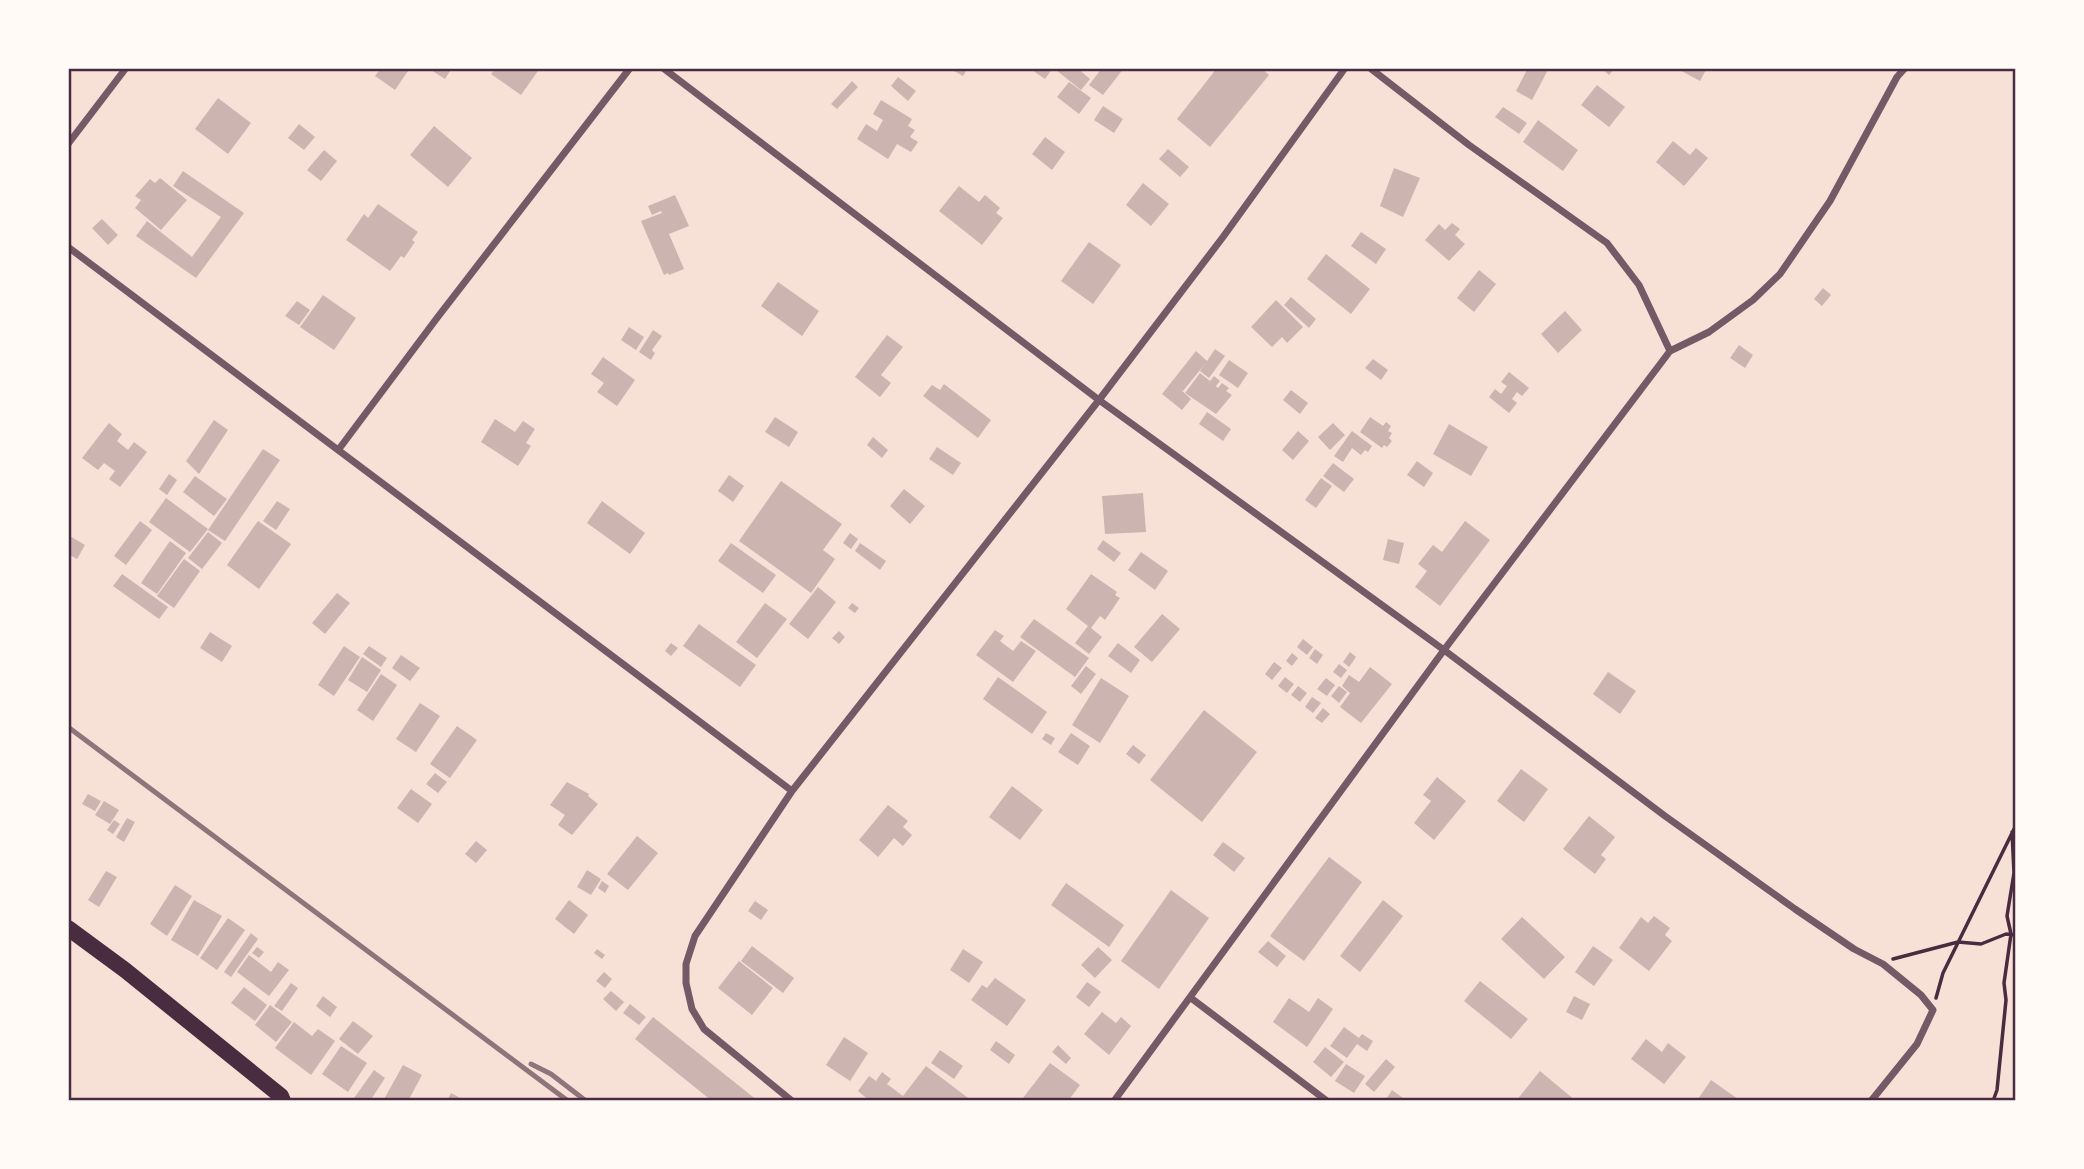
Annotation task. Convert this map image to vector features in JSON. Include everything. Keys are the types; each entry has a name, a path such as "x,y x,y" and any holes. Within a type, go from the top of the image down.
{"highway":[{"path":"68,928 125,970 281,1096 283,1101"}],"street":[{"path":"68,144 126,68"},
{"path":"339,449 630,68"},
{"path":"663,68 1099,400 1444,650 1620,783 1795,909 1883,964 1921,995 1933,1010 1917,1044 1871,1101"},
{"path":"793,1101 704,1029 692,1009 686,983 686,964 695,936 792,791 1099,400 1223,237 1345,68"},
{"path":"1370,68 1469,145 1607,243 1640,285 1670,351"},
{"path":"1114,1101 1444,650 1670,351 1709,332 1753,300 1780,274 1830,201 1896,73 1905,68"},
{"path":"68,247 792,791"},
{"path":"1191,999 1327,1101"}],"path":[{"path":"1933,1010 1943,973 2016,825"},
{"path":"1993,1101 1997,1090 2006,1000 2004,983 2013,935 2007,916 2014,873 2012,832"},
{"path":"1883,964 1897,956 1958,942 1981,944 2013,935"}],"building":[{"path":"381,68 404,68 408,71 395,90 375,76"},
{"path":"428,68 452,68 445,79"},
{"path":"496,68 540,68 521,95 491,74"},
{"path":"949,68 968,68 963,76"},
{"path":"1029,68 1053,68 1045,79"},
{"path":"1077,68 1090,79 1081,90 1056,70"},
{"path":"1102,68 1124,68 1103,95 1089,85"},
{"path":"1217,68 1261,68 1269,75 1210,147 1177,119"},
{"path":"1528,68 1549,68 1532,100 1516,91"},
{"path":"1601,68 1615,68 1609,75"},
{"path":"1676,68 1707,68 1700,81"},
{"path":"898,77 916,91 908,101 891,86"},
{"path":"852,81 858,87 837,109 831,104"},
{"path":"1069,82 1091,98 1079,114 1057,97"},
{"path":"1597,85 1625,107 1609,127 1581,105"},
{"path":"218,98 251,123 228,154 195,129"},
{"path":"881,100 912,119 908,126 915,130 910,137 918,142 911,152 897,144 888,159 857,139 866,124 877,131 883,120 873,114"},
{"path":"1103,106 1123,119 1114,133 1094,120"},
{"path":"1503,107 1527,123 1519,134 1495,117"},
{"path":"1538,120 1578,150 1563,171 1523,142"},
{"path":"299,124 315,137 304,150 288,138"},
{"path":"434,126 472,158 448,187 410,155"},
{"path":"1045,137 1065,152 1052,170 1032,154"},
{"path":"1673,141 1690,155 1696,148 1708,158 1684,186 1656,162"},
{"path":"1168,149 1189,167 1180,177 1159,159"},
{"path":"324,150 337,161 321,181 307,170"},
{"path":"1394,168 1420,178 1403,217 1380,206"},
{"path":"183,171 244,213 196,278 136,236 147,221 192,257 221,217 173,186"},
{"path":"160,178 187,200 161,230 135,208 141,200 135,196 150,179 155,183"},
{"path":"1143,183 1169,204 1151,226 1126,205"},
{"path":"959,186 979,202 985,195 1000,208 996,213 1003,218 982,245 939,211"},
{"path":"675,195 689,226 669,234 684,269 664,275 641,221 662,213 661,211 652,215 648,206"},
{"path":"378,204 418,232 404,258 401,256 390,271 346,240 364,214 368,218"},
{"path":"102,219 118,235 108,245 92,228"},
{"path":"1452,223 1460,229 1455,235 1465,244 1449,261 1425,240 1439,224 1445,230"},
{"path":"1361,232 1386,249 1376,264 1351,246"},
{"path":"1089,242 1121,265 1093,304 1061,281"},
{"path":"1326,254 1370,289 1351,314 1307,279"},
{"path":"1479,270 1496,284 1474,312 1457,298"},
{"path":"778,282 819,311 802,336 761,306"},
{"path":"1823,288 1831,295 1822,306 1814,299"},
{"path":"323,295 356,318 334,350 300,327"},
{"path":"1291,297 1316,319 1309,328 1284,305"},
{"path":"1276,300 1303,327 1287,343 1282,337 1272,347 1251,327"},
{"path":"297,301 310,310 299,325 285,316"},
{"path":"1565,311 1582,330 1558,353 1541,334"},
{"path":"629,327 644,337 636,350 621,340"},
{"path":"653,330 662,336 652,350 655,353 651,360 639,352"},
{"path":"887,335 903,347 881,375 891,383 880,397 855,377"},
{"path":"1739,345 1753,355 1745,368 1730,358"},
{"path":"1215,349 1225,356 1209,378 1200,371 1205,364 1183,391 1181,390 1191,399 1182,410 1162,394 1196,351 1207,361"},
{"path":"603,357 635,380 617,406 597,392 604,383 591,374"},
{"path":"1373,359 1388,370 1381,380 1365,368"},
{"path":"1229,360 1248,373 1238,388 1219,375"},
{"path":"1509,372 1529,388 1522,396 1517,392 1512,399 1517,403 1509,413 1489,397 1495,389 1501,394 1507,386 1501,382"},
{"path":"1200,373 1210,381 1214,376 1220,381 1216,386 1218,388 1222,383 1229,388 1226,391 1232,395 1216,414 1185,393"},
{"path":"944,384 991,420 978,438 923,396 932,385 940,390"},
{"path":"1291,390 1308,403 1300,414 1283,400"},
{"path":"1207,412 1231,429 1223,441 1199,424"},
{"path":"775,417 798,432 789,447 765,432"},
{"path":"1370,417 1383,426 1386,422 1391,426 1388,431 1392,433 1389,438 1392,441 1387,447 1384,445 1382,448 1360,432"},
{"path":"495,419 515,432 523,421 535,429 526,443 531,446 518,466 481,442"},
{"path":"214,420 228,430 199,474 186,461"},
{"path":"109,423 122,434 117,441 128,450 134,442 147,452 120,487 109,479 115,471 104,463 98,470 82,458"},
{"path":"1333,423 1345,435 1330,450 1318,437"},
{"path":"1449,424 1488,447 1471,476 1433,454"},
{"path":"1298,431 1309,441 1293,460 1282,450"},
{"path":"1352,431 1372,446 1368,452 1365,450 1361,455 1352,448 1343,462 1334,456"},
{"path":"873,437 888,450 882,458 867,445"},
{"path":"937,447 961,463 953,475 929,459"},
{"path":"263,449 280,460 225,541 208,530"},
{"path":"1417,461 1433,473 1424,487 1407,475"},
{"path":"1333,463 1354,479 1344,492 1323,476"},
{"path":"169,474 177,480 167,495 159,489"},
{"path":"729,475 744,486 733,502 718,491"},
{"path":"195,476 227,499 214,516 183,492"},
{"path":"1321,478 1332,486 1316,508 1305,500"},
{"path":"781,481 842,524 823,550 835,559 811,593 739,541"},
{"path":"904,489 925,506 910,524 890,506"},
{"path":"1143,493 1146,532 1105,534 1102,496"},
{"path":"166,498 208,529 190,552 149,522"},
{"path":"277,501 290,509 276,530 263,521"},
{"path":"602,501 645,533 630,554 587,523"},
{"path":"140,521 152,530 126,565 114,556"},
{"path":"258,521 291,544 259,589 227,565"},
{"path":"1465,521 1490,540 1440,606 1415,587 1427,571 1418,564 1433,545 1442,552"},
{"path":"208,532 222,543 202,569 188,558"},
{"path":"850,533 858,539 851,549 843,543"},
{"path":"68,535 85,545 77,559 68,554"},
{"path":"1388,539 1404,543 1399,564 1383,560"},
{"path":"1103,540 1121,553 1114,562 1097,549"},
{"path":"170,541 186,553 157,594 141,583"},
{"path":"731,543 776,575 763,593 718,561"},
{"path":"860,543 886,561 880,570 855,551"},
{"path":"1141,552 1168,571 1155,590 1128,570"},
{"path":"184,559 200,571 174,608 157,596"},
{"path":"122,574 168,607 159,619 113,586"},
{"path":"1091,574 1117,592 1115,595 1120,598 1105,620 1100,616 1091,628 1102,637 1089,654 1075,643 1088,626 1066,609"},
{"path":"818,587 836,602 808,639 789,624"},
{"path":"337,593 350,603 325,634 312,623"},
{"path":"765,603 787,619 757,658 736,642"},
{"path":"852,603 859,608 855,613 848,608"},
{"path":"1162,614 1180,629 1152,662 1134,647"},
{"path":"1034,619 1089,658 1075,677 1020,637"},
{"path":"699,624 756,665 740,687 683,646"},
{"path":"995,630 1004,636 1000,641 1013,651 1021,641 1036,651 1013,682 976,655"},
{"path":"839,631 845,637 839,644 832,638"},
{"path":"210,632 232,646 222,662 200,648"},
{"path":"1303,639 1313,647 1307,655 1297,647"},
{"path":"671,643 678,648 671,656 665,651"},
{"path":"1118,643 1140,660 1131,673 1108,656"},
{"path":"344,646 360,657 334,696 318,685"},
{"path":"369,646 387,658 381,667 363,654"},
{"path":"1315,649 1323,655 1317,664 1309,658"},
{"path":"1350,652 1356,657 1349,667 1343,662"},
{"path":"1292,653 1298,658 1292,666 1286,661"},
{"path":"401,655 420,668 410,681 392,668"},
{"path":"362,657 381,670 367,692 348,680"},
{"path":"1274,662 1282,668 1272,680 1265,674"},
{"path":"1339,664 1347,670 1341,678 1333,672"},
{"path":"1086,666 1096,674 1081,694 1071,686"},
{"path":"1370,667 1392,684 1361,723 1340,707 1350,693 1342,686 1349,675 1359,682"},
{"path":"1608,672 1636,691 1620,714 1593,694"},
{"path":"381,674 397,685 373,721 357,710"},
{"path":"998,677 1047,712 1032,734 983,699"},
{"path":"1285,677 1294,684 1287,693 1278,686"},
{"path":"1101,678 1129,696 1100,743 1072,725"},
{"path":"1326,678 1335,685 1327,696 1317,689"},
{"path":"1298,686 1307,693 1300,702 1291,695"},
{"path":"1339,686 1347,692 1339,703 1331,696"},
{"path":"1312,697 1321,703 1313,713 1305,707"},
{"path":"420,703 440,716 416,752 396,739"},
{"path":"1323,708 1330,714 1322,723 1315,718"},
{"path":"1204,710 1257,752 1202,822 1150,780"},
{"path":"457,726 477,740 450,778 430,764"},
{"path":"1046,733 1055,738 1051,745 1042,739"},
{"path":"1071,733 1090,746 1078,765 1058,752"},
{"path":"1133,745 1146,755 1139,764 1126,754"},
{"path":"1521,769 1548,789 1524,822 1497,801"},
{"path":"435,773 447,782 438,793 426,784"},
{"path":"1437,777 1466,801 1434,840 1414,823 1431,801 1423,795"},
{"path":"567,782 589,794 598,804 572,835 558,825 565,815 550,805"},
{"path":"1012,786 1043,810 1020,840 989,817"},
{"path":"411,789 432,804 418,823 397,808"},
{"path":"88,794 101,801 95,811 82,804"},
{"path":"104,801 119,810 110,824 95,815"},
{"path":"888,805 908,821 903,827 912,835 903,846 894,838 878,857 859,840"},
{"path":"1589,816 1615,837 1601,855 1606,859 1595,874 1563,849"},
{"path":"127,818 135,822 124,842 116,837"},
{"path":"114,820 120,824 113,834 107,830"},
{"path":"637,836 658,853 628,890 607,874"},
{"path":"476,841 487,850 476,863 465,854"},
{"path":"1223,842 1245,858 1234,872 1213,855"},
{"path":"1329,857 1362,882 1304,961 1270,936"},
{"path":"587,870 601,879 591,895 577,887"},
{"path":"106,871 117,877 99,907 88,900"},
{"path":"602,881 609,886 605,893 598,888"},
{"path":"1066,883 1124,925 1109,947 1051,905"},
{"path":"175,885 192,896 167,936 150,924"},
{"path":"1171,890 1209,918 1159,989 1121,961"},
{"path":"194,900 222,916 198,956 171,940"},
{"path":"569,900 588,915 574,934 555,919"},
{"path":"1383,900 1403,916 1360,972 1340,956"},
{"path":"755,901 768,910 761,920 748,911"},
{"path":"1654,916 1670,928 1665,935 1672,941 1649,971 1619,948 1641,917 1648,923"},
{"path":"1522,917 1565,957 1544,979 1501,939"},
{"path":"228,918 245,930 217,970 200,958"},
{"path":"251,933 258,939 231,977 224,972"},
{"path":"1268,941 1286,956 1277,967 1258,952"},
{"path":"752,946 794,978 783,993 741,961"},
{"path":"1593,946 1613,960 1594,986 1575,972"},
{"path":"257,947 264,952 259,958 252,953"},
{"path":"1098,947 1112,960 1095,978 1081,965"},
{"path":"597,949 605,955 602,959 594,953"},
{"path":"963,949 983,962 969,983 950,970"},
{"path":"249,955 271,972 278,962 289,970 269,996 237,972"},
{"path":"739,961 773,988 752,1015 718,988"},
{"path":"604,972 612,979 605,988 596,981"},
{"path":"995,978 1026,1000 1007,1026 971,1000 982,985 987,988"},
{"path":"1480,981 1528,1019 1511,1039 1464,1001"},
{"path":"1087,982 1101,992 1089,1007 1076,997"},
{"path":"291,983 298,988 282,1011 274,1006"},
{"path":"244,987 267,1005 255,1021 231,1003"},
{"path":"611,991 624,1002 616,1011 603,999"},
{"path":"323,996 337,1007 330,1017 316,1006"},
{"path":"1574,996 1590,1004 1582,1020 1566,1012"},
{"path":"1289,998 1309,1012 1318,998 1333,1009 1307,1047 1273,1022"},
{"path":"630,1004 646,1017 639,1025 623,1013"},
{"path":"270,1005 292,1022 276,1042 255,1025"},
{"path":"1102,1012 1116,1023 1121,1017 1131,1026 1109,1055 1084,1034"},
{"path":"653,1017 758,1101 712,1101 635,1039"},
{"path":"353,1021 373,1036 358,1054 339,1039"},
{"path":"294,1022 312,1036 318,1029 335,1041 311,1075 275,1048"},
{"path":"1344,1027 1359,1038 1362,1034 1373,1041 1367,1051 1357,1044 1347,1058 1330,1046"},
{"path":"844,1037 868,1053 850,1081 826,1065"},
{"path":"1646,1039 1662,1052 1668,1043 1686,1057 1664,1084 1631,1059"},
{"path":"996,1041 1015,1055 1009,1064 990,1050"},
{"path":"1058,1045 1071,1058 1066,1064 1052,1052"},
{"path":"341,1046 367,1063 348,1092 322,1074"},
{"path":"1325,1047 1344,1062 1331,1077 1313,1062"},
{"path":"940,1050 963,1066 954,1079 931,1063"},
{"path":"1386,1059 1395,1067 1374,1092 1365,1084"},
{"path":"1050,1063 1080,1085 1068,1101 1027,1101 1023,1098"},
{"path":"1346,1064 1365,1076 1354,1093 1335,1081"},
{"path":"403,1065 422,1075 408,1101 383,1101"},
{"path":"926,1066 972,1101 870,1101 858,1091 869,1076 876,1081 882,1072 891,1079 887,1084 903,1096"},
{"path":"374,1070 385,1078 370,1101 352,1101"},
{"path":"1540,1071 1576,1101 1516,1101"},
{"path":"1711,1080 1738,1099 1737,1101 1698,1099"},
{"path":"1392,1090 1407,1101 1385,1101"},
{"path":"451,1093 460,1098 459,1101 447,1101"}],"railway":[{"path":"68,727 568,1101"},
{"path":"531,1064 551,1074 586,1101"}]}
